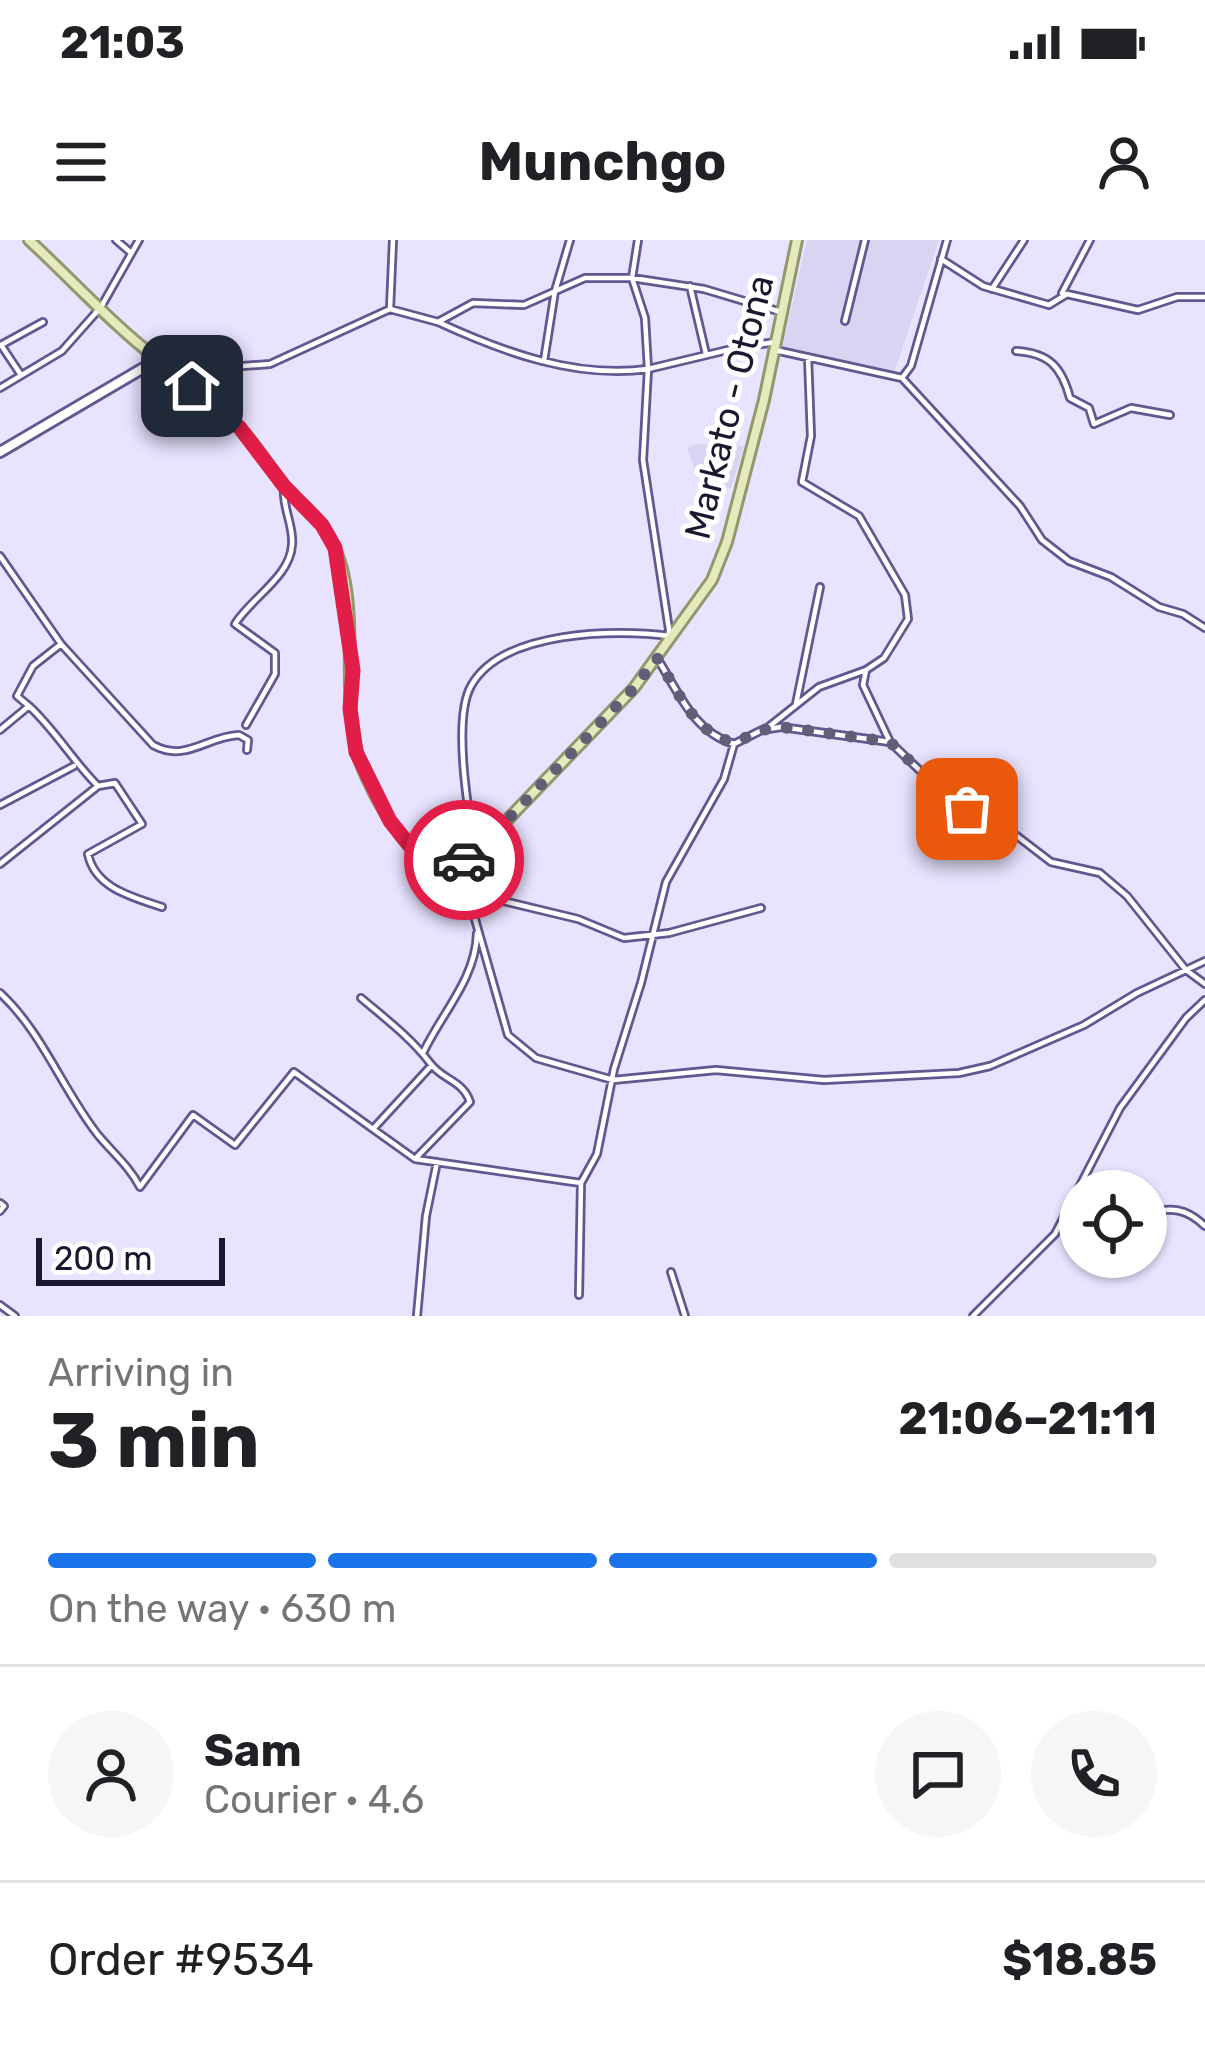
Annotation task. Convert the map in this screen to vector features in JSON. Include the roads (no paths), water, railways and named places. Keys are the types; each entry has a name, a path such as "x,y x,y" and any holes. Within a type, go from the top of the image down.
{"main road":[{"name":"Markato - Otona","path":"28,240 157,360 175,370 240,428 284,486 322,525 335,548 353,670 350,709 356,752 390,821 419,857 439,865 476,853 634,688 712,580 727,542 797,240"},
{"path":"0,452 157,360"}],"street":[{"path":"116,240 132,254"},
{"path":"0,388 62,351 101,307 139,240"},
{"path":"390,310 393,240"},
{"path":"544,361 555,291 570,240"},
{"path":"476,853 466,799 463,736 471,686 485,670 534,644 572,634 629,630 670,635 643,460 648,369 645,318 632,278 638,240"},
{"path":"845,322 865,240"},
{"path":"902,378 911,366 947,240"},
{"path":"992,289 1024,240"},
{"path":"941,259 992,289 1049,305 1061,295 1090,240"},
{"path":"438,322 472,302 524,304 585,278 632,278 689,286 781,312"},
{"path":"689,286 706,354"},
{"path":"1061,295 1138,310 1177,297 1205,297"},
{"path":"175,370 270,364 390,310 438,322 489,345 544,361 618,374 706,354 775,346 902,378 1020,506 1042,540 1069,561 1205,628"},
{"path":"21,375 1,344 44,322"},
{"path":"1016,351 1037,352 1062,370 1070,398 1089,408 1094,424 1131,408 1170,415"},
{"path":"657,658 681,702 700,723 720,740 734,743 766,729 819,687 866,670 884,658 901,633 908,619 905,595 859,516 802,482 811,436 808,357"},
{"path":"246,725 276,663 274,653 235,624 290,556 293,542 284,514 284,486"},
{"path":"1,558 61,644 160,748 187,752 239,735 248,740 247,750"},
{"path":"796,704 820,587"},
{"path":"61,644 33,666 17,696 58,733 98,786"},
{"path":"866,670 863,685 890,742 956,805 996,820 1051,862 1085,868 1109,880 1186,970 1205,984"},
{"path":"0,730 29,706"},
{"path":"766,729 812,729 890,742"},
{"path":"579,1295 581,1183 597,1154 666,882 724,779 734,743"},
{"path":"0,806 77,764"},
{"path":"0,864 98,786 115,783 142,824 88,854 88,861 106,884 162,907"},
{"path":"459,862 508,1035 536,1058 613,1080 716,1070 824,1081 959,1073 990,1066 1084,1025 1137,993 1205,962"},
{"path":"466,886 495,899 578,919 624,938 651,936 761,908"},
{"path":"424,1051 471,964 477,928"},
{"path":"0,993 33,1029 99,1136 140,1187 194,1115 235,1145 294,1072 415,1159 581,1183"},
{"path":"361,998 424,1051 431,1066 458,1082 470,1102 415,1159"},
{"path":"1088,1170 1120,1108 1186,1018 1205,1000"},
{"path":"373,1129 431,1066"},
{"path":"416,1316 426,1216 437,1162"},
{"path":"1167,1210 1189,1211 1205,1226"},
{"path":"973,1316 1059,1226"},
{"path":"671,1273 685,1316"},
{"path":"0,1305 15,1316"}]}
